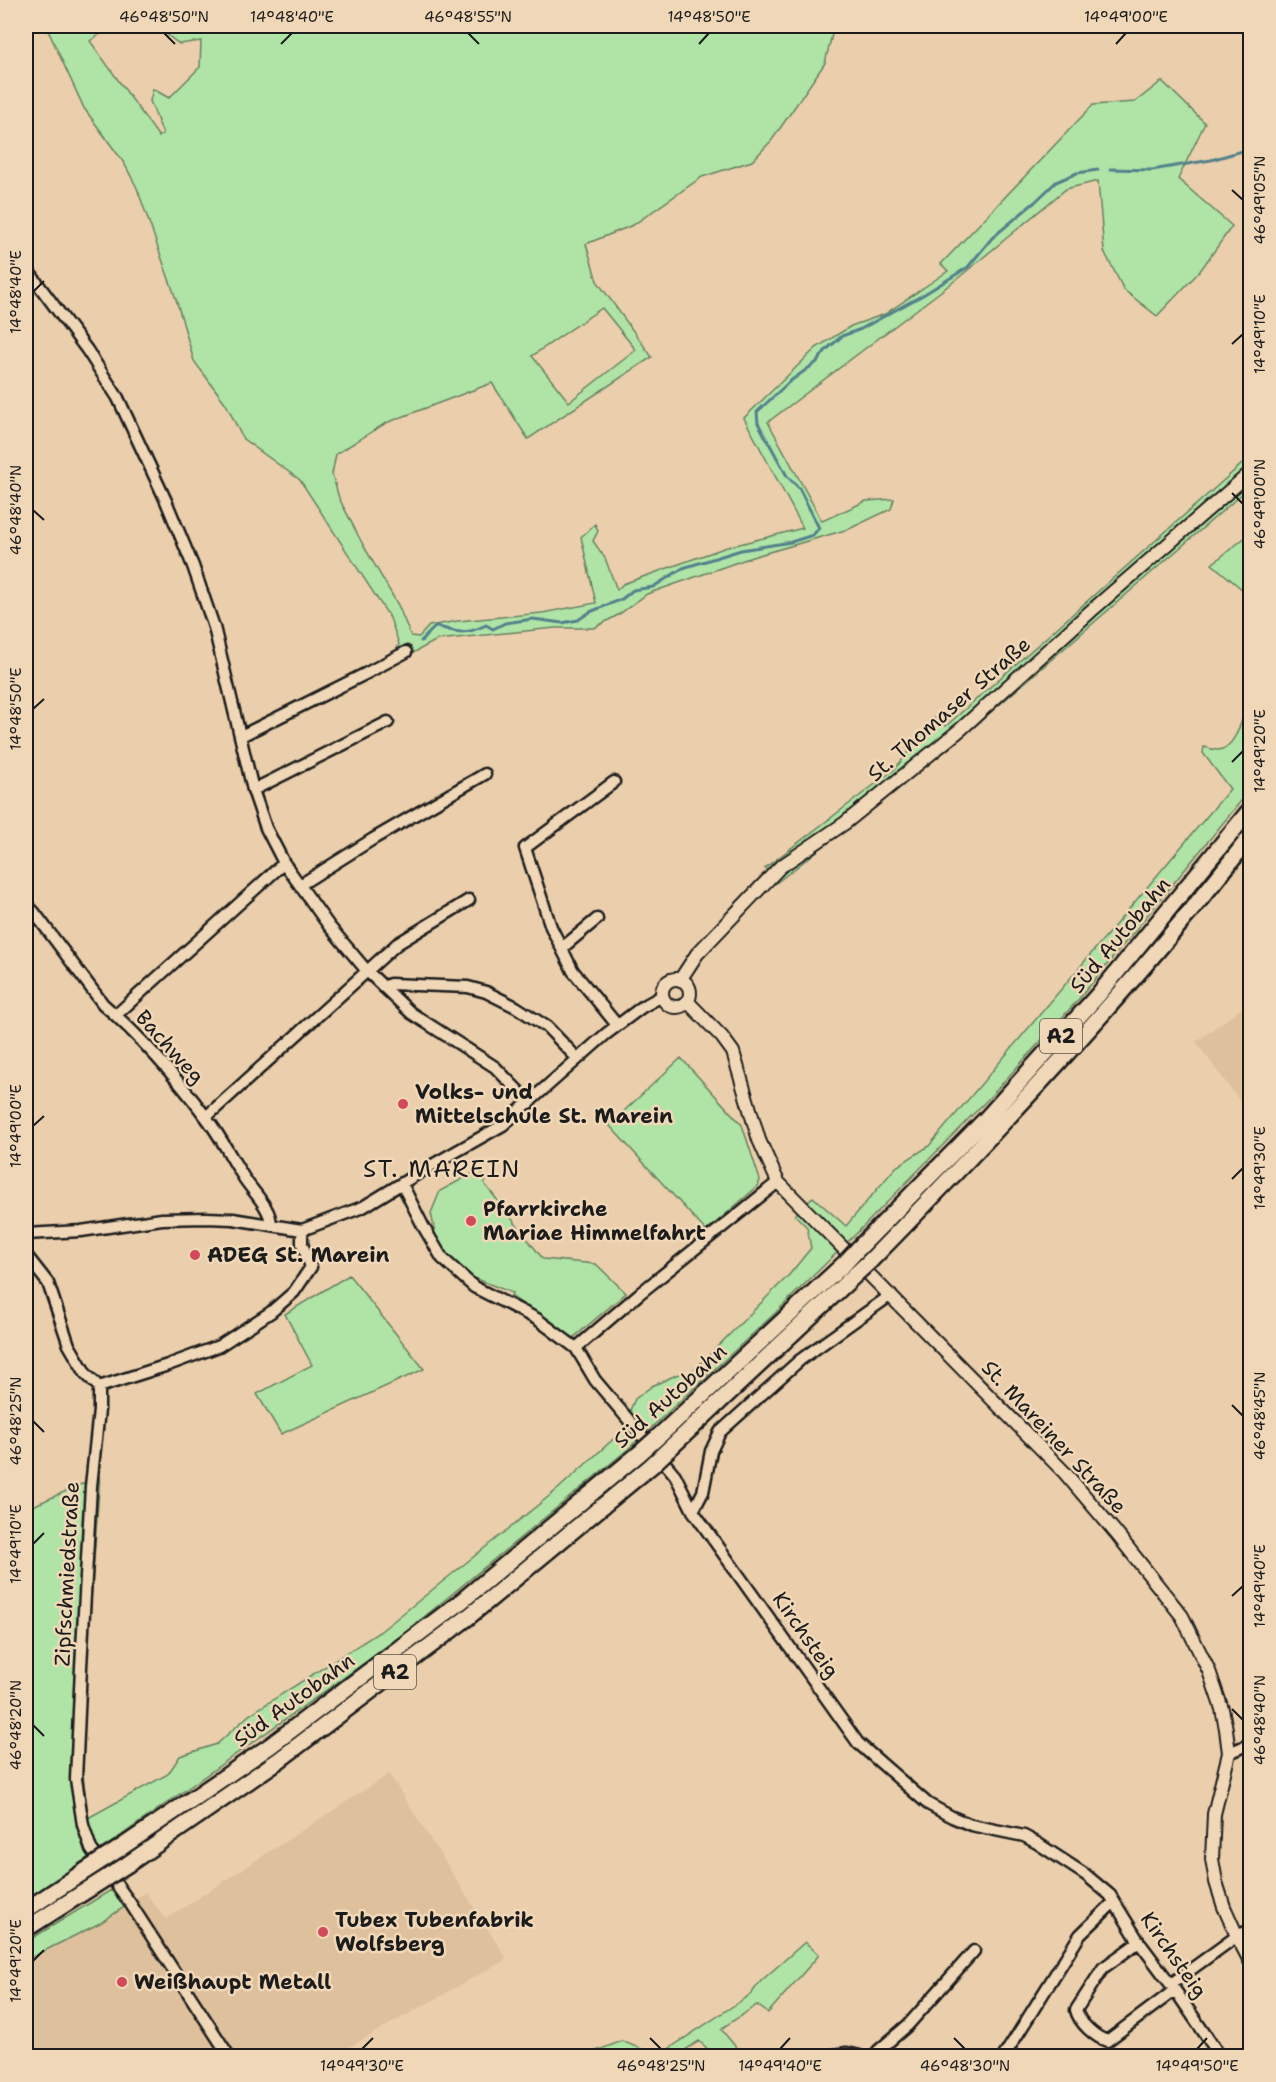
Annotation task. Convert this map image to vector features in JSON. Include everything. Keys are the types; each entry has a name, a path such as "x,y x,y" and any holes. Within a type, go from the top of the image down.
{"highway":[{"name":"Süd Autobahn","path":"26,1910 270,1746 449,1611 659,1436 858,1250 985,1120 1090,1004 1251,810"},
{"name":"Süd Autobahn","path":"26,1929 128,1864 279,1760 467,1618 651,1466 870,1261 998,1130 1110,1006 1251,837"}],"main road":[{"name":"St. Thomaser Straße","path":"680,980 697,954 780,867 845,823 961,729 1091,611 1251,473"},
{"path":"672,980 680,980 686,984 689,991 687,1001 682,1005 673,1006 668,1004 662,996 665,984 672,980"},
{"name":"St. Mareiner Straße","path":"687,1001 722,1037 733,1052 759,1140 778,1182 1065,1473 1182,1616 1212,1680 1222,1709 1229,1754 1214,1814 1212,1859 1216,1882 1237,1936 1251,1961"}],"street":[{"path":"26,268 87,350 118,398 139,441 193,566 214,627 253,790 266,828 284,863 329,926 383,987 411,1013 495,1067 530,1103"},
{"path":"241,736 406,652"},
{"path":"253,790 388,722"},
{"path":"300,885 373,839 485,774"},
{"path":"614,782 525,848 551,927 573,971 617,1025"},
{"path":"116,1015 284,863"},
{"path":"206,1117 397,944 469,900"},
{"name":"Bachweg","path":"26,904 103,1004 177,1081 206,1117 244,1179 271,1216 270,1225"},
{"path":"562,948 597,919"},
{"path":"383,987 390,984 468,987 486,992 548,1027 577,1058"},
{"path":"26,1234 81,1231 173,1219 206,1218 302,1230 363,1207 503,1125 617,1025 642,1006 662,996"},
{"path":"576,1348 647,1287 778,1182"},
{"name":"Kirchsteig","path":"402,1184 423,1227 442,1258 474,1287 537,1319 576,1348 595,1380 675,1475 693,1511 858,1743 928,1804 971,1825 1024,1836 1086,1875 1110,1895 1139,1942 1220,2056"},
{"path":"26,1254 48,1283 69,1345 86,1374 99,1387 219,1346 271,1312 294,1292 311,1267 302,1244 302,1230"},
{"path":"693,1511 703,1492 711,1451 720,1432 800,1360 891,1295"},
{"name":"Zipfschmiedstraße","path":"99,1387 99,1410 91,1486 76,1779 83,1825 91,1849 130,1903 229,2056"},
{"path":"1229,1754 1251,1744"},
{"path":"1004,2056 1080,1935 1114,1902"},
{"path":"1139,1942 1103,1968 1076,2010 1078,2018 1100,2039 1107,2042 1237,1936 1251,1930"},
{"path":"875,2056 908,2025 974,1951"},
{"path":"828,2056 840,2053 860,2056"}],"shaded area":[{"path":"1250,1002 1250,1115 1196,1042"},
{"path":"389,1774 507,1959 333,2056 26,2056 26,1960 100,1923 145,1892 166,1919"}],"green space":[{"path":"46,26 112,26 90,41 159,137 163,134 150,101 153,89 169,98 200,67 201,41 179,44 156,26 834,26 825,63 772,140 752,161 702,177 633,225 586,244 597,281 652,357 528,439 492,383 386,423 336,454 332,474 339,498 398,605 411,636 419,637 429,626 542,613 596,603 581,537 595,524 598,531 593,541 605,558 617,590 623,584 724,548 803,528 744,418 816,348 851,326 885,314 948,271 941,264 1093,105 1135,102 1162,81 1205,123 1178,179 1232,226 1200,271 1157,316 1124,290 1104,251 1098,181 1066,189 957,279 768,422 822,521 866,501 894,499 891,509 849,529 752,557 647,594 618,615 594,628 555,628 437,640 389,666 399,644 390,618 300,480 243,439 226,404 194,361 176,299 137,188 124,163 84,108","holes":["602,308 636,350 569,402 532,356"]},
{"path":"1250,457 1250,487 953,745 775,884 765,868 895,769 935,718 946,726"},
{"path":"1247,536 1250,539 1250,596 1212,564"},
{"path":"1250,690 1250,790 1078,1000 990,1097 856,1234 772,1316 627,1450 390,1645 109,1844 26,1899 26,1509 100,1476 83,1712 83,1774 88,1818 168,1774 180,1756 217,1744 249,1715 381,1631 558,1489 620,1433 635,1399 652,1386 681,1373 690,1374 789,1275 811,1248 807,1227 795,1215 813,1197 846,1226 896,1167 929,1146 1230,789 1203,753 1204,747 1218,750 1225,748 1231,742 1240,726"},
{"path":"681,1058 742,1125 760,1180 758,1186 706,1231 609,1125"},
{"path":"479,1170 487,1180 484,1183 543,1259 596,1264 626,1293 573,1338 511,1296 512,1293 462,1273 437,1242 431,1213 440,1191"},
{"path":"349,1275 424,1369 281,1434 257,1394 312,1365 285,1314"},
{"path":"111,1890 124,1907 100,1923 26,1960 26,1942"},
{"path":"805,1942 819,1955 768,2013 757,2005 721,2029 743,2056 715,2056 699,2041 676,2056 658,2056 751,1994 761,1981"},
{"path":"622,2041 658,2056 583,2056"}],"waterway":[{"path":"1110,169 1152,170 1211,160 1242,151 1250,152"},
{"path":"421,641 436,626 461,632 486,625 493,629 505,623 533,619 562,623 578,620 590,612 622,599 633,590 653,587 683,568 741,550 791,542 813,535 819,528 799,488 787,476 758,423 757,412 789,382 817,362 826,350 842,336 861,329 968,267 992,238 1056,182 1077,173 1098,170"}],"place":[{"name":"Volks- und Mittelschule St. Marein","path":"403,1104"},
{"name":"Pfarrkirche Mariae Himmelfahrt","path":"471,1221"},
{"name":"ADEG St. Marein","path":"195,1255"},
{"name":"Tubex Tubenfabrik Wolfsberg","path":"323,1932"},
{"name":"Weißhaupt Metall","path":"122,1982"}],"district":[{"name":"ST. MAREIN","path":"442,1169"}]}
